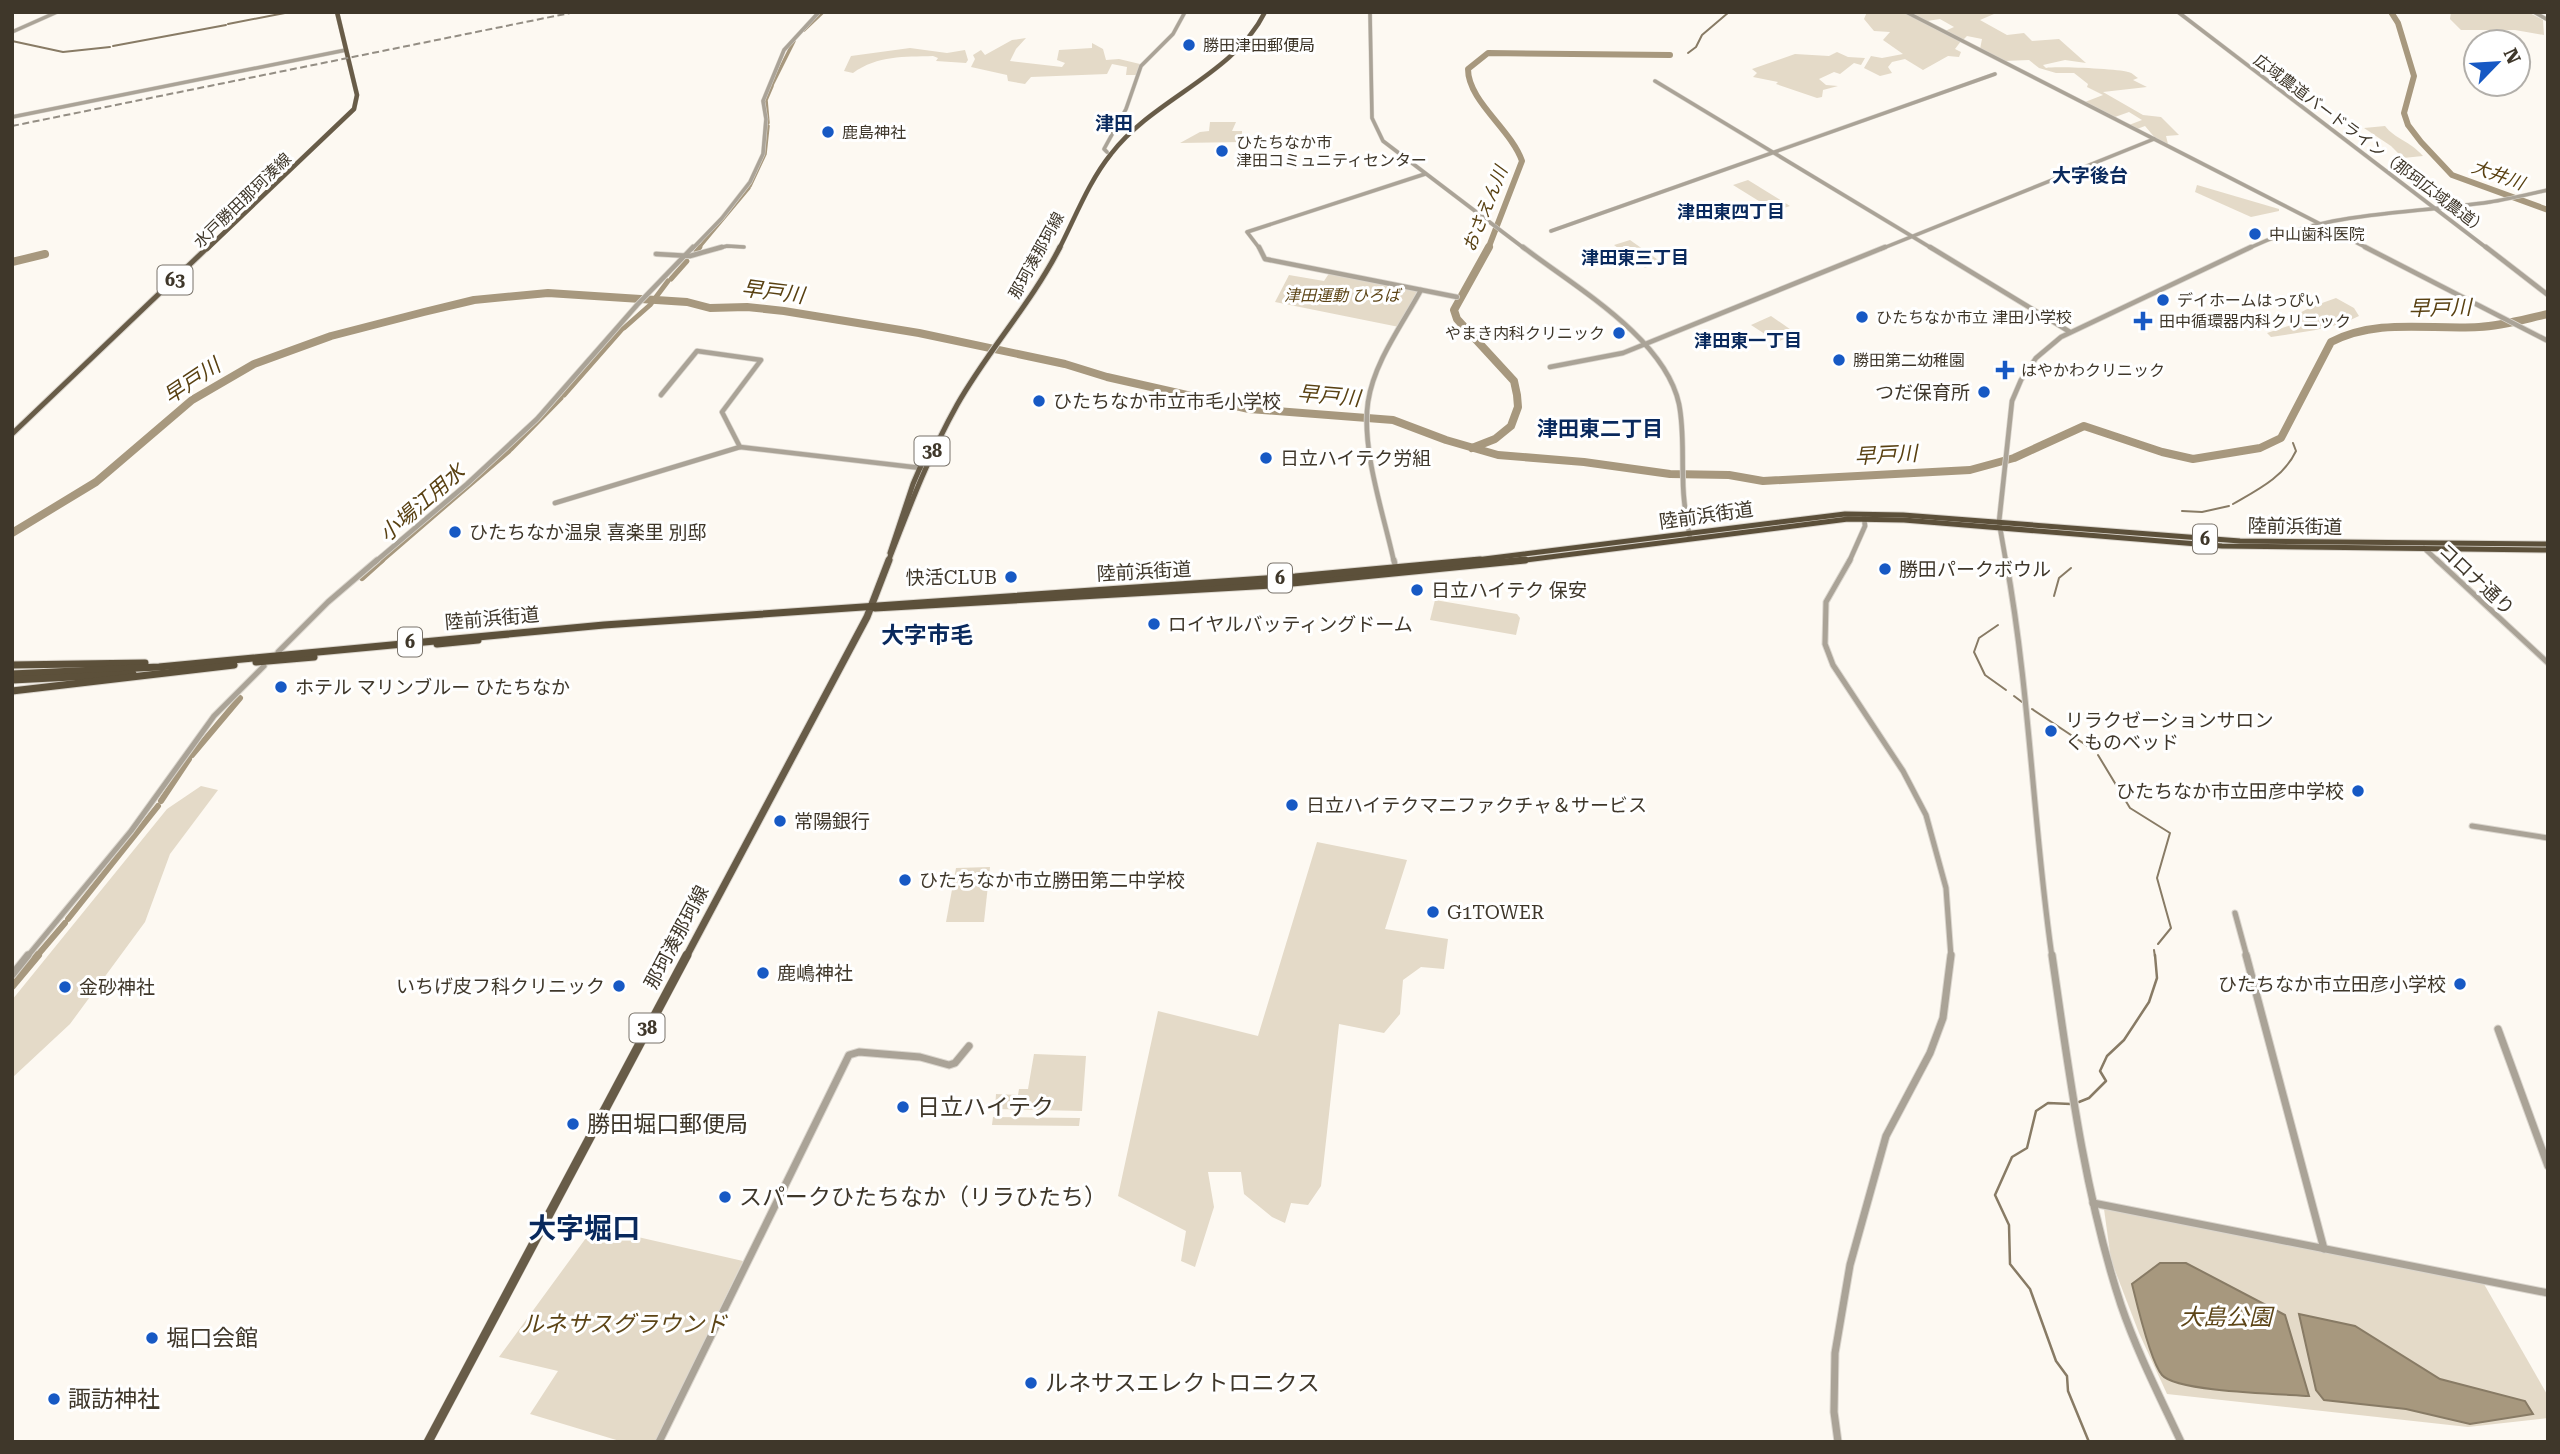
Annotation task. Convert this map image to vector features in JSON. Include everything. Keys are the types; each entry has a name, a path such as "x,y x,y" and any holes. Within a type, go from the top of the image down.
{"highway":[{"name":"陸前浜街道","path":"212,662 473,636 871,608 883,610 1133,594 1397,571 1487,566 1689,536 1864,516 1999,525 2222,546 2548,547"},
{"name":"陸前浜街道","path":"220,666 602,629 608,626"},
{"path":"12,665 212,662"},
{"name":"6","path":"12,674 212,662"},
{"path":"12,691 220,666"},
{"name":"6","path":"12,680 220,666"}],"main road":[{"name":"水戸勝田那珂湊線","path":"12,435 348,115 357,98 337,12"},
{"name":"那珂湊那珂線","path":"995,346 1039,280 1092,175 1107,152 1134,126 1234,51 1263,12"},
{"name":"那珂湊那珂線","path":"428,1442 871,608 922,468 958,403 989,353 1044,279 1111,153 1143,122 1240,49 1255,32 1263,12"}],"street":[{"path":"12,32 57,12"},
{"path":"278,652 309,621 529,426 637,305 722,218 755,173 764,147 764,98 789,42 819,12"},
{"path":"1107,152 1104,149 1126,109 1140,66 1173,34 1185,12"},
{"path":"1370,12 1374,126 1383,141 1647,344 1667,369 1677,392 1683,427 1689,536"},
{"path":"1906,12 2548,341"},
{"name":"広域農道バードライン（那珂広域農道）","path":"2178,12 2548,295"},
{"path":"2536,12 2548,19"},
{"path":"12,117 346,50"},
{"path":"1551,231 1996,74"},
{"path":"1655,82 2070,332"},
{"path":"1550,367 1596,360 1647,344 2154,139"},
{"path":"1425,174 1247,232 1265,259 1457,297"},
{"path":"2180,1442 2135,1342 2107,1261 2092,1203 2074,1107 2043,894 2021,636 1999,525 2010,408 2021,380 2044,350 2070,332 2283,233 2319,222 2511,199 2548,190"},
{"path":"656,254 684,256 727,246 744,247"},
{"path":"1397,571 1367,410 1377,376 1421,290"},
{"path":"661,395 697,351 761,360 722,412 740,447"},
{"path":"555,503 740,447 922,468"},
{"path":"1838,1442 1834,1407 1835,1349 1838,1315 1851,1256 1889,1127 1942,1023 1950,967 1949,913 1931,829 1913,790 1833,665 1825,644 1828,595 1847,568 1864,516"},
{"name":"コロナ通り","path":"2422,546 2548,663"},
{"path":"12,975 131,831 215,715 264,666"},
{"path":"2472,826 2548,838"},
{"path":"2235,913 2324,1249"},
{"path":"2498,1029 2548,1166"},
{"path":"659,1442 849,1055 859,1052 920,1057 950,1065 955,1063 969,1046"},
{"path":"2092,1203 2548,1293"}],"green space":[{"path":"1867,12 1905,12 1961,41 1955,49 1961,52 1959,57 1948,56 1923,70 1905,59 1892,62 1888,67 1892,73 1880,76 1864,68 1871,56 1882,58 1903,54 1883,40 1890,32 1874,31 1864,19"},
{"path":"1910,12 1992,12 1994,14 1980,20 2007,35 2024,33 2032,41 2059,39 2086,63 2065,60 2043,65 2046,68 2087,68 2130,73 2138,78 2133,80 2147,87 2103,92 2143,115 2161,117 2179,135 2166,136 2168,144 2156,139 2145,126 2137,129 2129,125 2142,120 2129,112 2115,117 2085,102 2103,95 2087,87 2088,84 2074,73 2056,73 2039,68 2029,60 2004,61 1980,49 1982,39 1967,36 1963,40 1945,31 1954,27 1940,19 1927,21"},
{"path":"2451,12 2528,12 2543,20 2544,35 2532,33 2532,28 2461,30 2450,19"},
{"path":"1026,38 1010,61 1062,67 1065,63 1057,60 1059,50 1092,48 1092,43 1103,49 1106,60 1119,59 1140,64 1136,75 1126,75 1127,67 1112,64 1107,74 1031,77 1025,84 1008,81 1007,75 971,67 975,59 973,55 981,50 985,55 1012,40"},
{"path":"910,48 947,53 965,50 968,60 966,63 936,61 938,58 933,56 902,57 872,63 853,73 844,71 851,56"},
{"path":"1837,52 1848,57 1865,58 1861,65 1854,63 1840,74 1834,72 1819,79 1826,85 1838,86 1823,90 1822,97 1817,98 1776,84 1778,82 1753,77 1757,73 1752,69 1795,54 1829,56"},
{"path":"1210,122 1236,122 1232,131 1242,131 1242,142 1180,143 1200,132 1209,131"},
{"path":"2385,126 2423,156 2403,158 2391,146 2364,128"},
{"path":"1748,180 1790,206 1775,211 1733,185"},
{"path":"2197,185 2279,211 2251,217 2195,192"},
{"path":"1630,240 1661,262 1645,268 1614,245"},
{"name":"津田運動 ひろば","path":"1330,272 1417,291 1399,327 1275,302 1289,275 1324,281"},
{"path":"2336,298 2354,308 2359,316 2316,330 2271,337 2267,333 2294,324 2279,316 2279,313 2290,318"},
{"path":"1771,316 1797,334 1777,342 1751,325"},
{"path":"1435,600 1517,614 1520,618 1516,635 1430,620"},
{"path":"201,786 218,790 170,854 145,922 70,1024 12,1078 12,1000 167,809"},
{"path":"1317,842 1407,860 1385,929 1448,939 1444,969 1421,967 1403,980 1400,1014 1384,1033 1339,1024 1321,1186 1308,1205 1291,1203 1285,1223 1272,1217 1244,1194 1241,1172 1208,1172 1214,1207 1195,1267 1181,1261 1186,1231 1118,1196 1158,1011 1258,1036"},
{"path":"990,867 984,922 946,922 956,868"},
{"path":"1034,1054 1086,1056 1082,1111 995,1109 996,1094 1018,1095 1019,1089 1028,1089"},
{"path":"993,1117 1080,1118 1079,1126 992,1125"},
{"name":"大島公園","path":"2104,1209 2484,1284 2548,1396 2548,1418 2468,1427 2167,1394 2139,1333 2111,1260"},
{"name":"ルネサスグラウンド","path":"594,1227 743,1261 655,1442 623,1442 530,1414 558,1371 499,1357"}],"shaded area":[{"path":"2160,1263 2186,1263 2285,1315 2309,1396 2208,1389 2171,1381 2162,1375 2149,1345 2132,1284"},
{"path":"2299,1314 2355,1326 2440,1379 2525,1401 2533,1414 2470,1424 2406,1409 2324,1400 2316,1390"}],"waterway":[{"path":"228,24 290,12"},
{"name":"小場江用水","path":"804,30 823,12"},
{"path":"1688,53 1696,47 1702,35 1729,12"},
{"name":"大井川","path":"2391,12 2398,23 2414,76 2404,113 2408,125 2421,142 2452,175 2548,210"},
{"path":"113,46 226,25"},
{"path":"12,41 63,52 110,47"},
{"name":"小場江用水","path":"772,85 794,41"},
{"name":"おさえん川","path":"1488,248 1522,161 1517,149 1482,104 1470,81 1468,69 1488,53 1670,55"},
{"name":"小場江用水","path":"768,123 766,100 772,86"},
{"name":"小場江用水","path":"750,186 765,154 768,126"},
{"name":"小場江用水","path":"698,249 749,188"},
{"name":"小場江用水","path":"696,252 700,247"},
{"name":"おさえん川","path":"1473,448 1495,439 1511,426 1518,407 1514,381 1457,319 1454,310 1488,248"},
{"path":"12,262 45,254"},
{"name":"小場江用水","path":"671,279 687,261"},
{"name":"小場江用水","path":"624,328 650,305 668,281"},
{"name":"早戸川","path":"12,533 96,482 192,400 254,364 331,336 424,312 474,300 548,293 687,302 710,308 747,307 919,333 1065,364 1107,377 1249,409 1393,420 1473,448"},
{"name":"早戸川","path":"1473,448 1498,455 1584,462 1670,474 1729,475 1763,481 1970,470 2014,458 2084,426 2162,452 2193,459 2260,448 2281,438 2331,342 2385,327 2488,326 2548,314"},
{"name":"小場江用水","path":"564,395 622,329"},
{"name":"小場江用水","path":"511,449 561,398"},
{"path":"2233,504 2277,476 2296,451 2293,443"},
{"name":"小場江用水","path":"380,562 509,451"},
{"path":"2182,511 2202,512 2229,506"},
{"name":"小場江用水","path":"362,578 382,560"},
{"path":"2054,596 2059,578 2071,568"},
{"path":"1998,625 1979,638 1974,652 1985,675 2006,690"},
{"path":"2014,696 2022,702"},
{"name":"小場江用水","path":"192,755 240,698"},
{"path":"2032,709 2092,749"},
{"path":"2098,755 2130,808 2170,833 2157,878 2171,928 2158,944"},
{"name":"小場江用水","path":"161,801 189,759"},
{"name":"小場江用水","path":"68,919 158,806"},
{"name":"小場江用水","path":"36,957 65,923"},
{"path":"2154,950 2155,957"},
{"name":"小場江用水","path":"12,986 38,955"},
{"path":"2079,1102 2089,1098 2106,1081 2100,1071 2107,1056 2124,1040 2149,1002 2157,978 2155,955"},
{"path":"2071,1104 2048,1103 2036,1111 2027,1148 2012,1157 1995,1195 2009,1225 2010,1264 2030,1289 2056,1361 2067,1376 2068,1391 2089,1442"}],"railway":[{"path":"12,126 575,12"}],"place":[{"name":"勝田津田郵便局","path":"1189,45"},
{"name":"鹿島神社","path":"828,132"},
{"name":"ひたちなか市 津田コミュニティセンター","path":"1222,151"},
{"name":"中山歯科医院","path":"2255,234"},
{"name":"デイホームはっぴい","path":"2163,300"},
{"name":"ひたちなか市立 津田小学校","path":"1862,317"},
{"name":"田中循環器内科クリニック","path":"2143,321"},
{"name":"やまき内科クリニック","path":"1619,333"},
{"name":"勝田第二幼稚園","path":"1839,360"},
{"name":"はやかわクリニック","path":"2005,370"},
{"name":"つだ保育所","path":"1984,392"},
{"name":"ひたちなか市立市毛小学校","path":"1039,401"},
{"name":"日立ハイテク労組","path":"1266,458"},
{"name":"ひたちなか温泉 喜楽里 別邸","path":"455,532"},
{"name":"勝田パークボウル","path":"1885,569"},
{"name":"快活CLUB","path":"1011,577"},
{"name":"日立ハイテク 保安","path":"1417,590"},
{"name":"ロイヤルバッティングドーム","path":"1154,624"},
{"name":"ホテル マリンブルー ひたちなか","path":"281,687"},
{"name":"リラクゼーションサロン くものベッド","path":"2051,731"},
{"name":"ひたちなか市立田彦中学校","path":"2358,791"},
{"name":"日立ハイテクマニファクチャ＆サービス","path":"1292,805"},
{"name":"常陽銀行","path":"780,821"},
{"name":"ひたちなか市立勝田第二中学校","path":"905,880"},
{"name":"G1TOWER","path":"1433,912"},
{"name":"鹿嶋神社","path":"763,973"},
{"name":"ひたちなか市立田彦小学校","path":"2460,984"},
{"name":"いちげ皮フ科クリニック","path":"619,986"},
{"name":"金砂神社","path":"65,987"},
{"name":"日立ハイテク","path":"903,1107"},
{"name":"勝田堀口郵便局","path":"573,1124"},
{"name":"スパークひたちなか（リラひたち）","path":"725,1197"},
{"name":"堀口会館","path":"152,1338"},
{"name":"ルネサスエレクトロニクス","path":"1031,1383"},
{"name":"諏訪神社","path":"54,1399"}],"district":[{"name":"津田","path":"1114,123"},
{"name":"大字後台","path":"2090,175"},
{"name":"津田東四丁目","path":"1731,212"},
{"name":"津田東三丁目","path":"1635,258"},
{"name":"津田東一丁目","path":"1748,341"},
{"name":"津田東二丁目","path":"1600,429"},
{"name":"大字市毛","path":"927,635"},
{"name":"大字堀口","path":"584,1228"}]}
